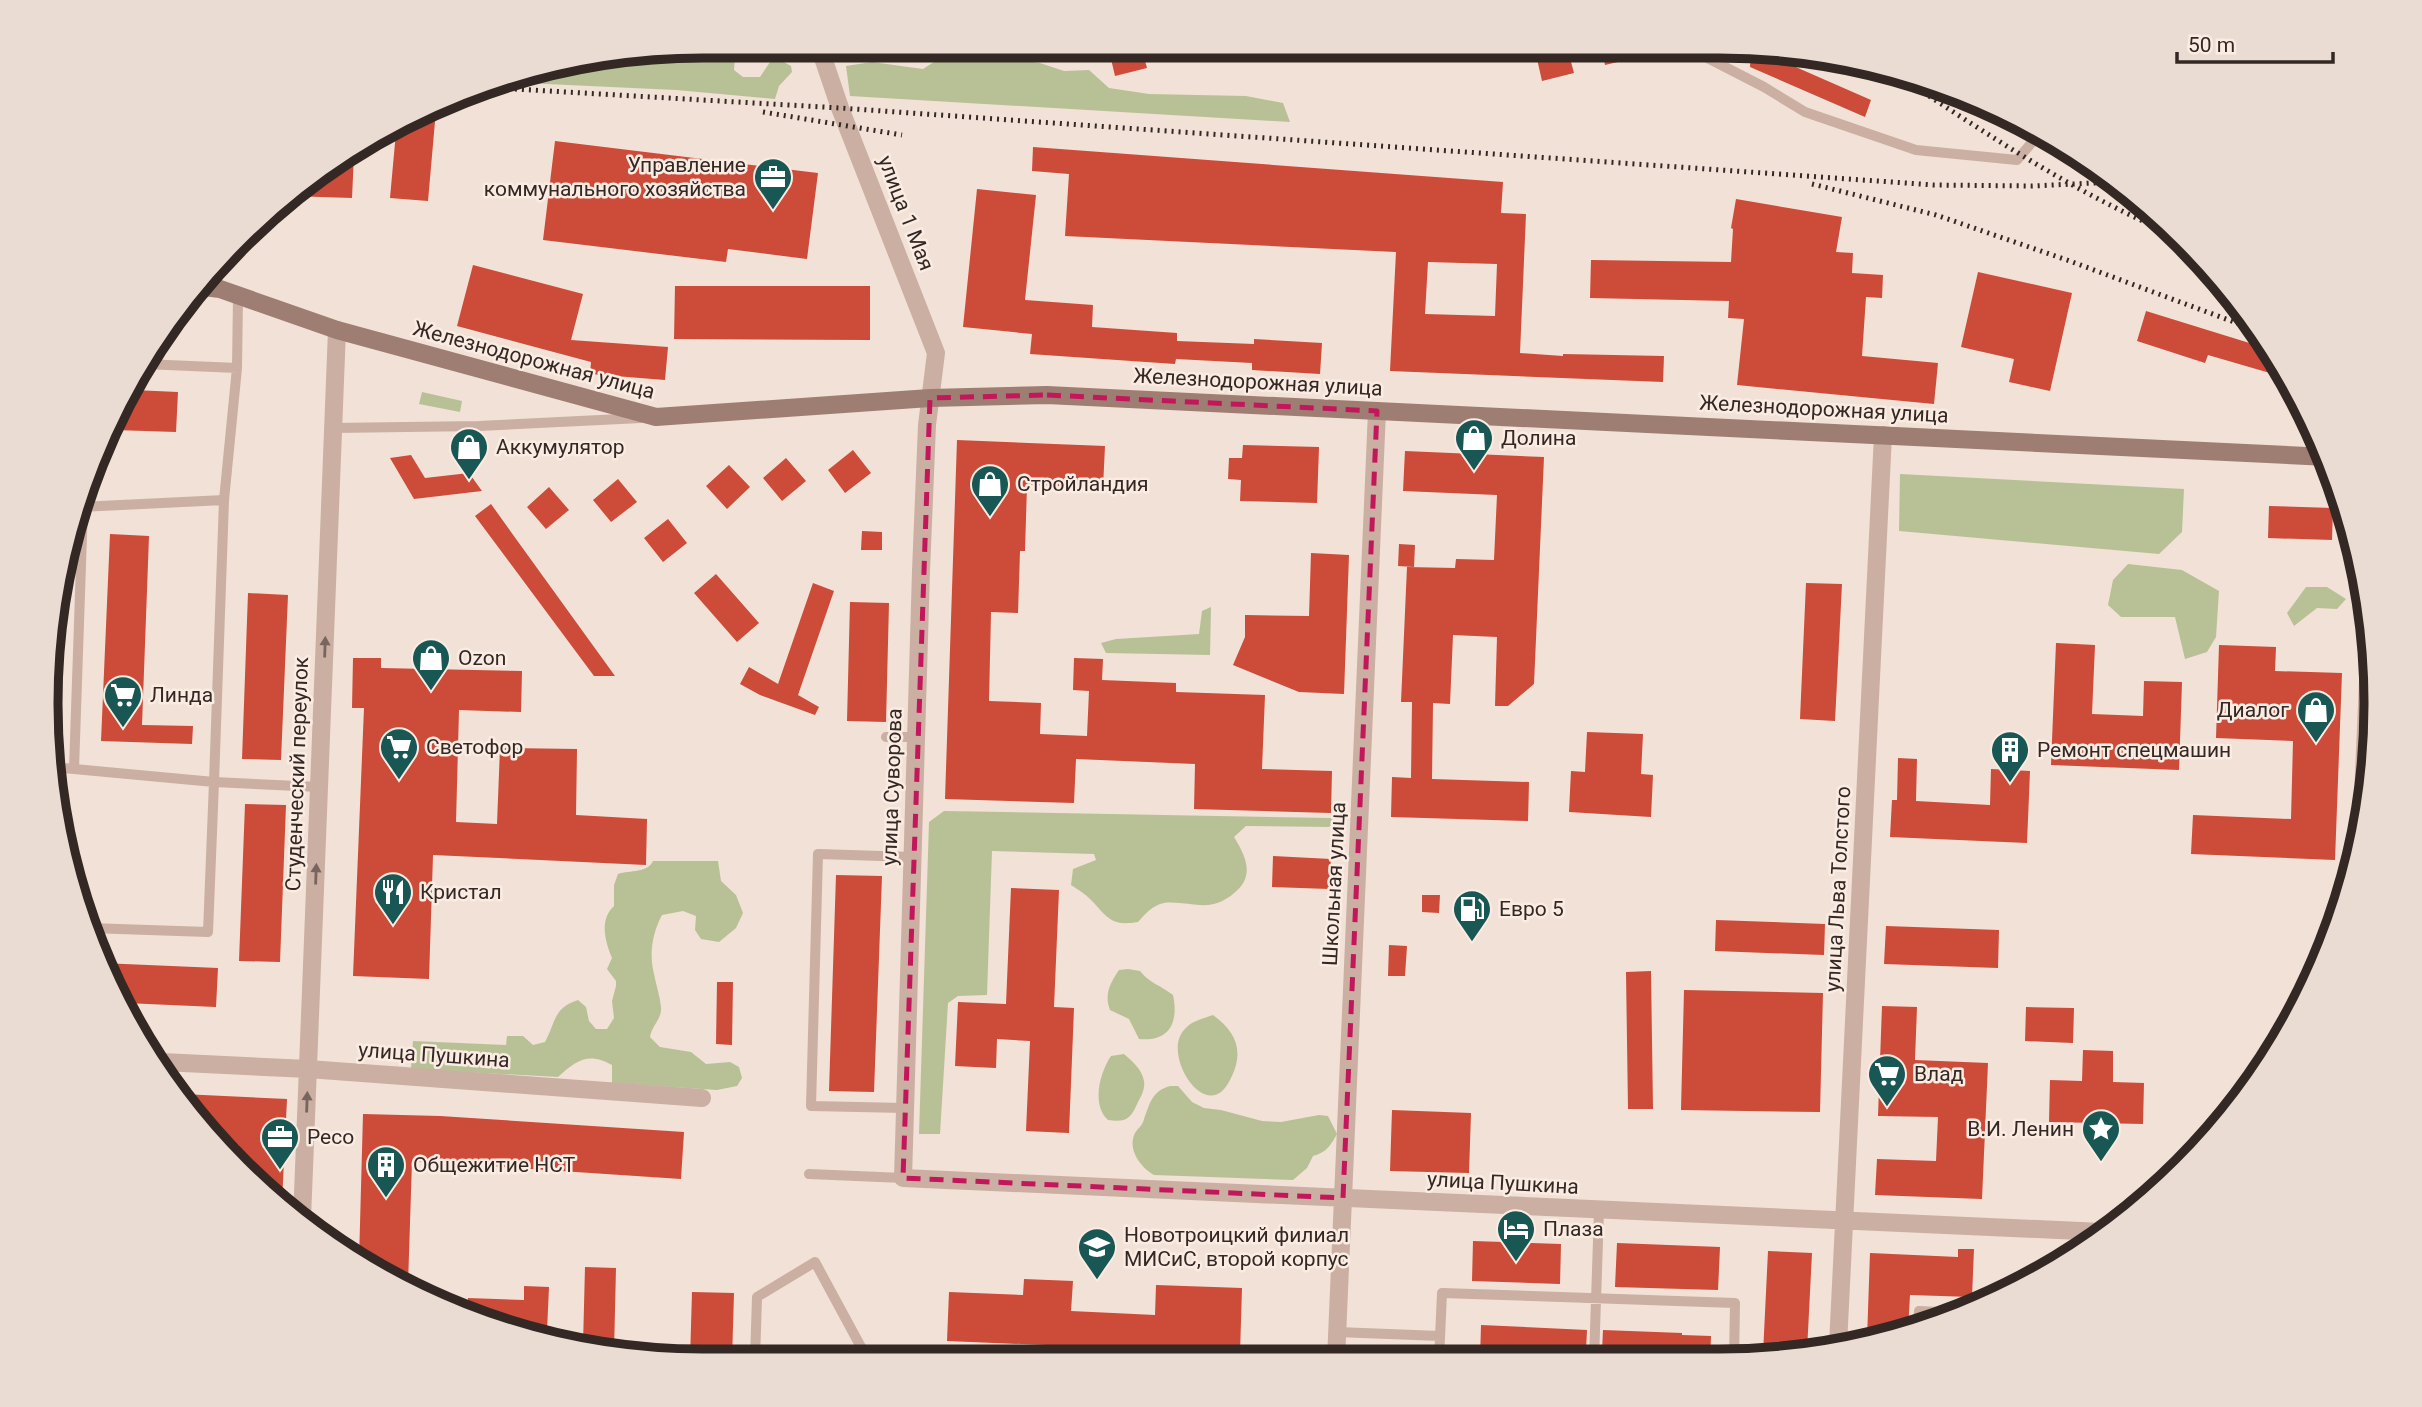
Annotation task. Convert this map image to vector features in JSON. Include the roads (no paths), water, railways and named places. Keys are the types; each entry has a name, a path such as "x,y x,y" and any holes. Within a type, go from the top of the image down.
{"main road":[{"name":"Железнодорожная улица","path":"210,288 337,330 656,417 930,398 1048,395 2315,456"}],"street":[{"name":"улица 1 Мая","path":"822,58 936,353 930,398"},
{"name":"Студенческий переулок","path":"302,1210 337,330"},
{"name":"улица Суворова","path":"903,1178 924,505 930,398"},
{"name":"Школьная улица","path":"1336,1349 1377,411"},
{"name":"улица Льва Толстого","path":"1838,1338 1883,435"},
{"name":"улица Пушкина","path":"167,1062 308,1069 702,1098"},
{"name":"улица Пушкина","path":"903,1178 2089,1232"}],"lane":[{"path":"1709,58 1805,112 1916,150 2017,160 2034,140"},
{"path":"98,928 208,932 224,500 237,368 238,297"},
{"path":"155,364 237,368"},
{"path":"333,428 479,426 656,417"},
{"path":"89,506 224,500"},
{"path":"74,768 80,535"},
{"path":"886,737 916,737"},
{"path":"61,767 214,782 319,787"},
{"path":"905,1108 811,1106 818,854 913,857"},
{"path":"810,1174 903,1178"},
{"path":"1594,1349 1599,1210"},
{"path":"755,1349 757,1297 815,1262 862,1349"},
{"path":"1439,1349 1442,1293 1735,1303 1734,1349"},
{"path":"1919,1317 1919,1311 1935,1312"},
{"path":"1337,1332 1440,1336"}],"railway":[{"path":"507,89 840,108 1934,185 2032,186 2100,183"},
{"path":"1921,90 2035,164 2152,225"},
{"path":"763,112 902,135"},
{"path":"1812,184 1936,215 2241,325"}],"place":[{"name":"Управление коммунального хозяйства","path":"773,211"},
{"name":"Долина","path":"1474,472"},
{"name":"Аккумулятор","path":"469,481"},
{"name":"Стройландия","path":"990,518"},
{"name":"Ozon","path":"431,692"},
{"name":"Линда","path":"123,729"},
{"name":"Диалог","path":"2316,744"},
{"name":"Светофор","path":"399,781"},
{"name":"Ремонт спецмашин","path":"2010,784"},
{"name":"Кристал","path":"393,926"},
{"name":"Евро 5","path":"1472,943"},
{"name":"Влад","path":"1887,1108"},
{"name":"В.И. Ленин","path":"2101,1163"},
{"name":"Ресо","path":"280,1171"},
{"name":"Общежитие НСТ","path":"386,1199"},
{"name":"Плаза","path":"1516,1263"},
{"name":"Новотроицкий филиал МИСиС, второй корпус","path":"1097,1281"}]}
